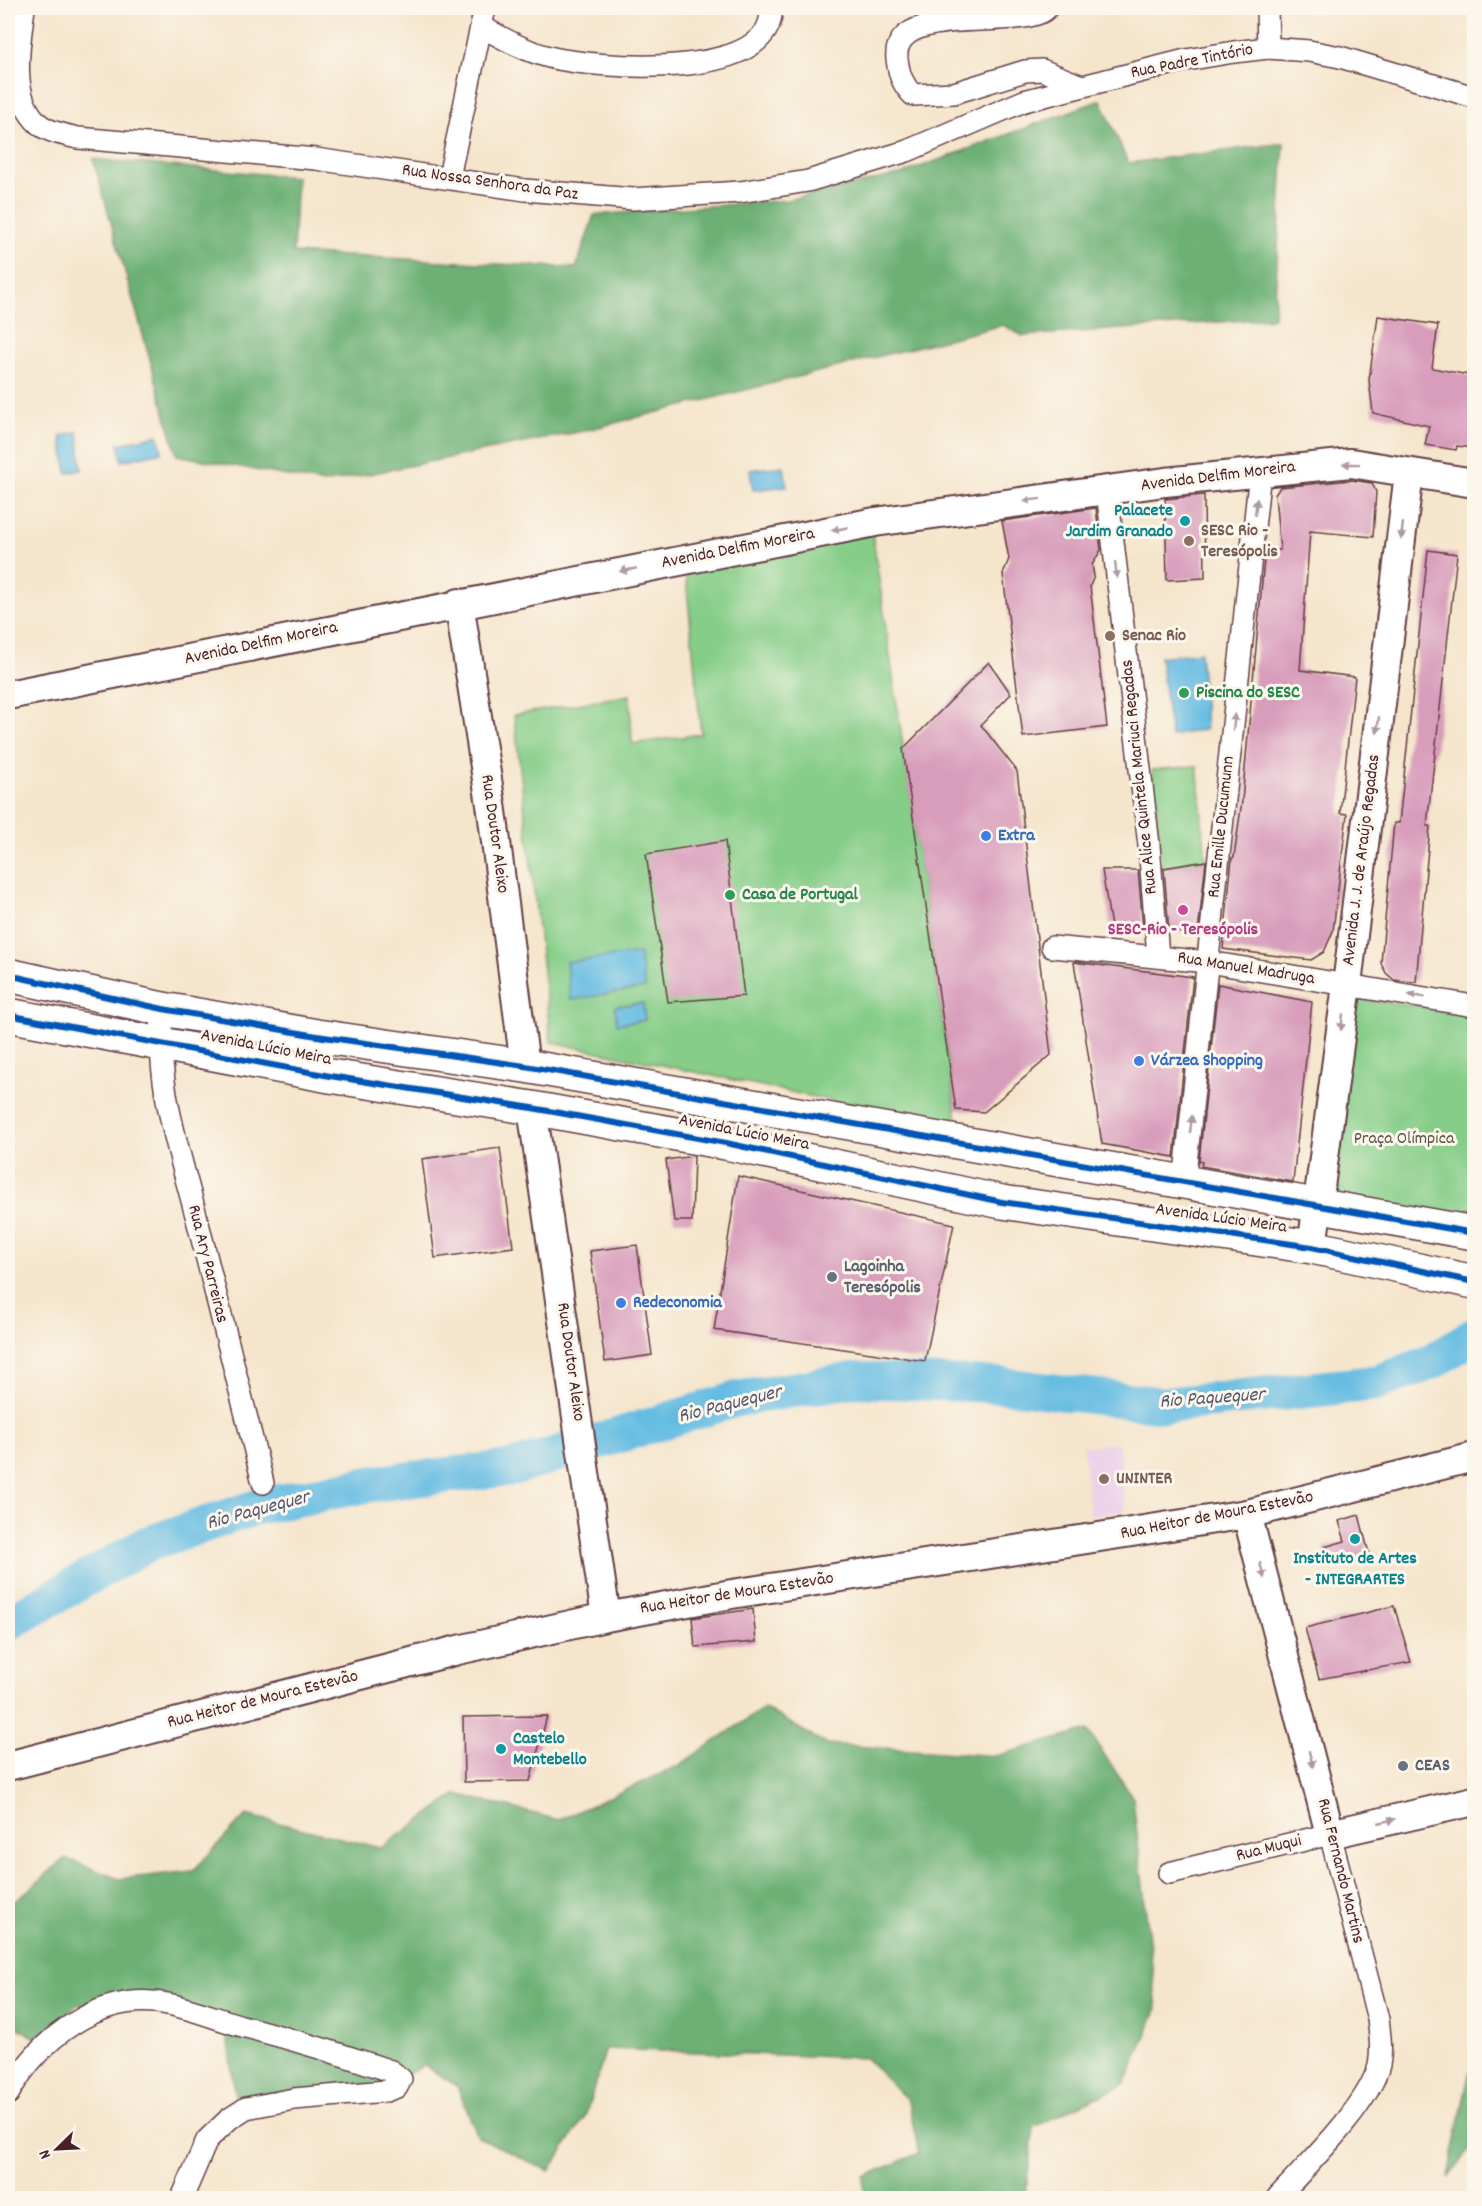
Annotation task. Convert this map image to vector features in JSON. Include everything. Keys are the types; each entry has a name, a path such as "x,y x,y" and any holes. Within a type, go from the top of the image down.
{"main road":[{"name":"Avenida Delfim Moreira","path":"8,695 459,603 875,522 1260,472 1351,463 1474,483"},
{"name":"Avenida J. J. de Araújo Regadas","path":"1312,1247 1347,985 1409,473"},
{"name":"Rua Doutor Aleixo","path":"459,603 492,811 525,1066"},
{"name":"Avenida Lúcio Meira","path":"8,975 163,1009 317,1036 525,1066 1474,1233"},
{"name":"Avenida Lúcio Meira","path":"8,1015 330,1076 532,1108 726,1143 1002,1202 1312,1247 1474,1282"},
{"name":"Rua Doutor Aleixo","path":"532,1108 606,1617"},
{"name":"Rua Heitor de Moura Estevão","path":"8,1766 458,1650 606,1617 732,1594 1247,1514 1474,1457"},
{"name":"Rua Fernando Martins","path":"1247,1514 1330,1834"},
{"name":"Rua Muqui","path":"1330,1834 1474,1801"}],"street":[{"name":"Rua Nossa Senhora da Paz","path":"24,8 19,51 20,90 27,109 39,124 55,132 78,138 316,159 525,190 633,199 775,188 853,169 907,151 1024,101 1050,94"},
{"path":"449,177 483,17 524,49 551,58 630,67 683,65 722,57 753,44 765,33 772,8"},
{"path":"1047,8 1032,15 949,19 915,27 904,35 897,55 904,86 913,95 954,93 1025,71 1042,70 1079,86"},
{"path":"1267,8 1268,48"},
{"name":"Rua Padre Tintório","path":"1050,94 1186,60 1268,48 1309,51 1340,57 1474,97"},
{"name":"Rua Emille Ducumunn","path":"1184,1183 1260,472"},
{"name":"Rua Alice Quintela Mariuci Regadas","path":"1107,491 1149,846 1158,956"},
{"name":"Rua Manuel Madruga","path":"1052,947 1208,962 1474,1006"},
{"name":"Rua Ary Parreiras","path":"163,1009 162,1065 179,1152 263,1483"},
{"name":"Rua Muqui","path":"1169,1873 1330,1834"},
{"name":"Rua Fernando Martins","path":"1277,2199 1351,2114 1371,2086 1378,2066 1381,2047 1378,2019 1330,1834"},
{"path":"8,2094 23,2067 53,2037 91,2013 122,2004 144,2001 167,2004 303,2041 391,2071 401,2079 397,2087 386,2091 294,2099 246,2108 229,2119 207,2140 182,2199"}],"shaded area":[{"name":"UNINTER","path":"1119,1443 1125,1511 1090,1515 1083,1446"}],"green space":[{"path":"1101,100 1128,163 1284,143 1274,318 1023,336 1003,325 583,431 324,483 177,455 93,159 297,177 293,253 576,268 594,215 787,200 901,174"},
{"name":"Casa de Portugal","path":"872,531 958,1127 551,1042 514,715 630,695 632,744 701,734 685,567"},
{"path":"1197,766 1206,861 1162,868 1152,770"},
{"name":"Praça Olímpica","path":"1354,998 1474,1013 1474,1221 1325,1199"},
{"path":"764,1708 826,1744 996,1756 1088,1730 1133,1798 1157,2010 1125,2084 1034,2127 1025,2198 864,2198 864,2177 919,2153 908,2101 866,2058 606,2049 585,2117 549,2171 478,2137 457,2086 424,2065 377,2092 236,2102 225,2022 99,2001 77,2005 36,2038 8,2022 8,1904 18,1899 65,1858 119,1879 193,1871 246,1815 381,1848 457,1794 559,1820 678,1766"},
{"path":"1474,2049 1474,2144 1448,2178"}],"water":[{"path":"78,432 82,470 67,473 61,436"},
{"path":"158,435 162,452 122,461 119,444"},
{"path":"784,466 787,486 753,490 750,470"},
{"name":"Piscina do SESC","path":"1200,652 1206,729 1171,736 1160,657"},
{"path":"639,953 645,988 571,1000 566,962"},
{"path":"643,1003 645,1020 617,1024 615,1006"}],"building":[{"path":"1378,316 1438,325 1432,368 1474,376 1474,448 1457,446 1456,450 1425,445 1429,426 1373,413 1369,380"},
{"path":"1351,480 1372,483 1376,492 1373,537 1310,531 1300,670 1355,677 1340,813 1347,814 1333,931 1324,952 1311,960 1223,949 1232,858 1242,801 1265,549 1280,550 1275,495 1280,487"},
{"name":"Palacete Jardim Granado","path":"1204,495 1205,578 1167,580 1165,499"},
{"path":"1096,508 1101,550 1092,565 1094,576 1090,586 1107,727 1023,737 1003,574 1009,559 1002,521"},
{"path":"1428,550 1457,554 1427,826 1430,826 1416,982 1394,980 1386,973 1381,963 1394,823 1399,823"},
{"path":"989,662 1011,694 981,725 1017,771 1051,1055 984,1112 956,1110 903,749"},
{"path":"725,841 744,996 668,1002 646,854"},
{"name":"SESC-Rio - Teresópolis","path":"1206,861 1198,932 1169,932 1164,868"},
{"path":"1102,870 1138,870 1143,927 1111,927"},
{"name":"Várzea Shopping","path":"1074,962 1193,977 1174,1157 1102,1144"},
{"path":"1218,984 1312,1002 1293,1182 1201,1166 1202,1162 1199,1161"},
{"path":"500,1148 513,1247 435,1258 422,1159"},
{"path":"694,1156 692,1221 674,1221 666,1160"},
{"name":"Lagoinha Teresópolis","path":"738,1176 954,1224 925,1361 714,1330"},
{"name":"Redeconomia","path":"637,1245 652,1355 605,1362 590,1251"},
{"name":"Instituto de Artes - INTEGRARTES","path":"1359,1515 1370,1557 1350,1562 1349,1557 1329,1563 1324,1547 1345,1541 1339,1521"},
{"path":"1394,1606 1411,1662 1319,1679 1305,1628"},
{"path":"753,1609 756,1642 695,1647 692,1618"},
{"name":"Castelo Montebello","path":"547,1716 530,1781 464,1782 463,1717"}],"waterway":[{"name":"Rio Paquequer","path":"8,1623 147,1544 260,1506 370,1484 512,1468 737,1399 853,1380 1001,1385 1164,1405 1376,1383 1432,1362 1474,1335"}],"cycle path":[{"path":"8,975 163,1009 317,1036 525,1066 1474,1233"},
{"path":"8,1015 330,1076 532,1108 726,1143 1002,1202 1312,1247 1474,1282"}],"place":[{"name":"Palacete Jardim Granado","path":"1185,521"},
{"name":"SESC Rio - Teresópolis","path":"1189,541"},
{"name":"Senac Rio","path":"1110,636"},
{"name":"Piscina do SESC","path":"1184,693"},
{"name":"Extra","path":"986,836"},
{"name":"Casa de Portugal","path":"730,895"},
{"name":"SESC-Rio - Teresópolis","path":"1183,910"},
{"name":"Várzea Shopping","path":"1139,1061"},
{"name":"Lagoinha Teresópolis","path":"832,1277"},
{"name":"Redeconomia","path":"621,1303"},
{"name":"UNINTER","path":"1104,1479"},
{"name":"Instituto de Artes - INTEGRARTES","path":"1355,1539"},
{"name":"Castelo Montebello","path":"501,1749"},
{"name":"CEAS","path":"1403,1766"}]}
